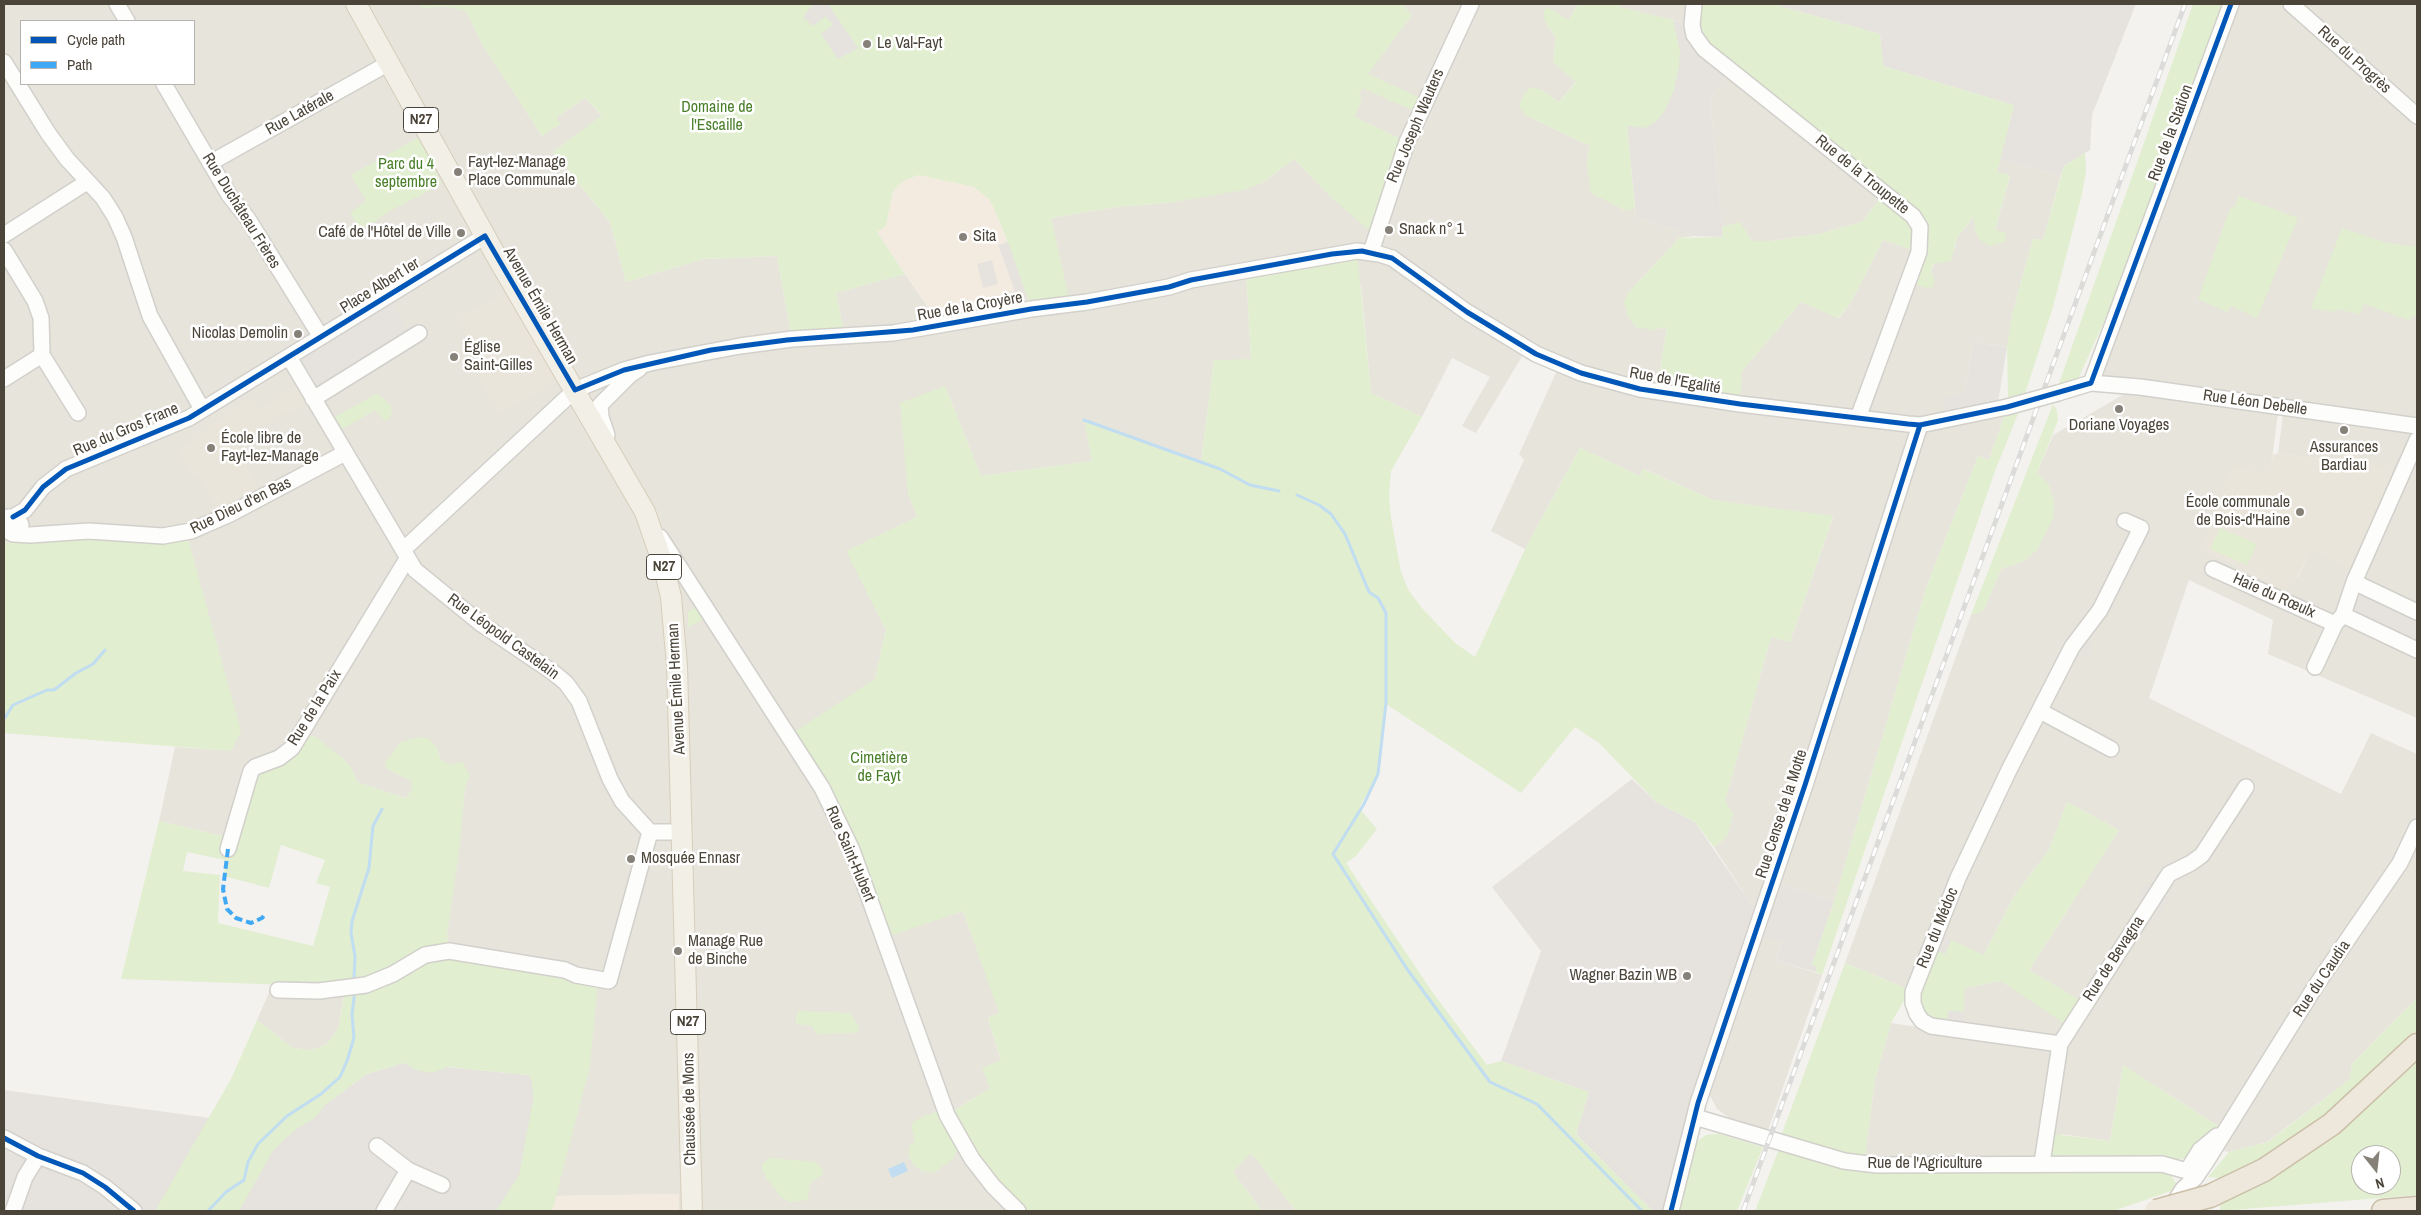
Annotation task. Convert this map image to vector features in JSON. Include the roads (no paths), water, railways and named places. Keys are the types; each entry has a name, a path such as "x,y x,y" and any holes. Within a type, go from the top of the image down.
{"highway":[{"path":"2156,1211 2210,1196 2264,1170 2332,1124 2417,1045"},
{"path":"2383,1211 2417,1208"}],"main road":[{"name":"Avenue Émile Herman","path":"356,4 485,236 645,512 670,574 676,632 681,766"},
{"name":"Chaussée de Mons","path":"681,766 692,1211"}],"street":[{"path":"117,4 126,20"},
{"name":"Rue Joseph Wauters","path":"1370,252 1407,142 1471,4"},
{"name":"Rue de la Troupette","path":"1694,4 1692,25 1694,35 1704,48 1913,216 1920,227 1919,252 1858,418"},
{"name":"Rue de la Station","path":"2087,385 2111,335 2231,4"},
{"name":"Rue du Progrès","path":"2291,4 2417,116"},
{"path":"4,62 48,133 67,159 103,198 118,224 150,316 202,409"},
{"name":"Rue Latérale","path":"210,163 389,63"},
{"name":"Rue Duchâteau Frères","path":"165,85 210,163 321,337"},
{"path":"4,235 88,182"},
{"name":"Place Albert Ier","path":"289,357 485,236"},
{"path":"4,250 35,301 40,318 42,355 78,413"},
{"name":"Rue de la Croyère","path":"575,390 606,376 650,362 775,341 913,330 1031,309 1087,302 1169,287 1191,280 1332,254 1357,251 1370,252"},
{"name":"Rue de l'Egalité","path":"1370,252 1392,258 1467,312 1536,354 1581,373 1640,389 1679,396 1920,425 2058,393"},
{"path":"313,399 419,333"},
{"path":"4,379 42,355"},
{"name":"Rue du Gros Frane","path":"11,524 32,503 42,487 66,469 151,435 202,409 289,357"},
{"name":"Rue Léopold Castelain","path":"289,357 415,570 480,623 566,683 579,701 616,792 630,812 650,832"},
{"name":"Rue de la Croyère","path":"608,446 600,405 630,375 650,362"},
{"name":"Rue Léon Debelle","path":"2058,393 2087,385 2158,389 2417,426"},
{"name":"Rue de la Paix","path":"228,849 250,771 254,767 279,758 292,748 405,554 575,390"},
{"name":"Rue Cense de la Motte","path":"1671,1211 1695,1117 1808,775 1920,425"},
{"path":"2315,667 2339,619 2417,440"},
{"name":"Rue Dieu d'en Bas","path":"11,524 40,534 89,531 163,536 191,531 230,514 345,453"},
{"name":"Rue du Médoc","path":"2060,1044 1931,1026 1922,1021 1917,1014 1912,998 1958,878 2009,770 2072,646 2100,610 2141,528 2126,521"},
{"name":"Haie du Rœulx","path":"2213,569 2417,650"},
{"name":"Rue Saint-Hubert","path":"670,574 695,599 797,749 830,804 852,850 947,1115 972,1159 993,1186 1018,1211"},
{"path":"2354,582 2417,612"},
{"path":"676,632 675,611 678,605 685,599 695,599"},
{"path":"2040,711 2111,749"},
{"name":"Rue de Bevagna","path":"2042,1163 2060,1044 2169,874 2192,863 2202,855 2246,787"},
{"name":"Rue du Caudia","path":"2169,1211 2187,1168 2224,1130 2315,987 2400,863 2417,827"},
{"path":"278,990 319,991 366,985 392,974 425,955 449,951 565,970 576,975 609,981 650,832 682,832"},
{"name":"Rue de l'Agriculture","path":"1695,1117 1854,1163 1877,1165 2042,1163 2187,1168"},
{"path":"4,1138 38,1156 83,1173 105,1187 134,1211"},
{"path":"377,1146 408,1170 442,1185"},
{"path":"12,1211 26,1177 38,1156"},
{"path":"384,1211 408,1170"}],"water":[{"path":"904,1162 908,1171 892,1178 888,1169"}],"waterway":[{"path":"1084,420 1220,469 1250,485 1279,491"},
{"path":"1297,495 1319,505 1331,514 1345,534 1369,592 1378,598 1386,613 1386,703 1378,774 1364,804 1333,854 1407,969 1490,1082 1537,1104 1642,1211"},
{"path":"4,719 13,705 47,690 54,690 76,673 93,664 105,650"},
{"path":"354,977 355,956 351,933 352,921 369,868 373,826 382,809"},
{"path":"208,1211 226,1192 244,1180 248,1162 258,1144 287,1116 321,1094 340,1077 354,1038 352,1014 355,990"}],"railway":[{"path":"1743,1211 2185,4"}],"place":[{"name":"Le Val-Fayt","path":"867,44"},
{"name":"Fayt-lez-Manage Place Communale","path":"458,172"},
{"name":"Snack n° 1","path":"1389,230"},
{"name":"Café de l'Hôtel de Ville","path":"461,233"},
{"name":"Sita","path":"963,237"},
{"name":"Nicolas Demolin","path":"298,334"},
{"name":"Église Saint-Gilles","path":"454,357"},
{"name":"Doriane Voyages","path":"2119,409"},
{"name":"Assurances Bardiau","path":"2344,430"},
{"name":"École libre de Fayt-lez-Manage","path":"211,448"},
{"name":"École communale de Bois-d'Haine","path":"2300,512"},
{"name":"Mosquée Ennasr","path":"631,859"},
{"name":"Manage Rue de Binche","path":"678,951"},
{"name":"Wagner Bazin WB","path":"1687,976"}],"park label":[{"name":"Domaine de l'Escaille","path":"717,117"},
{"name":"Parc du 4 septembre","path":"406,174"},
{"name":"Cimetière de Fayt","path":"879,768"}]}
